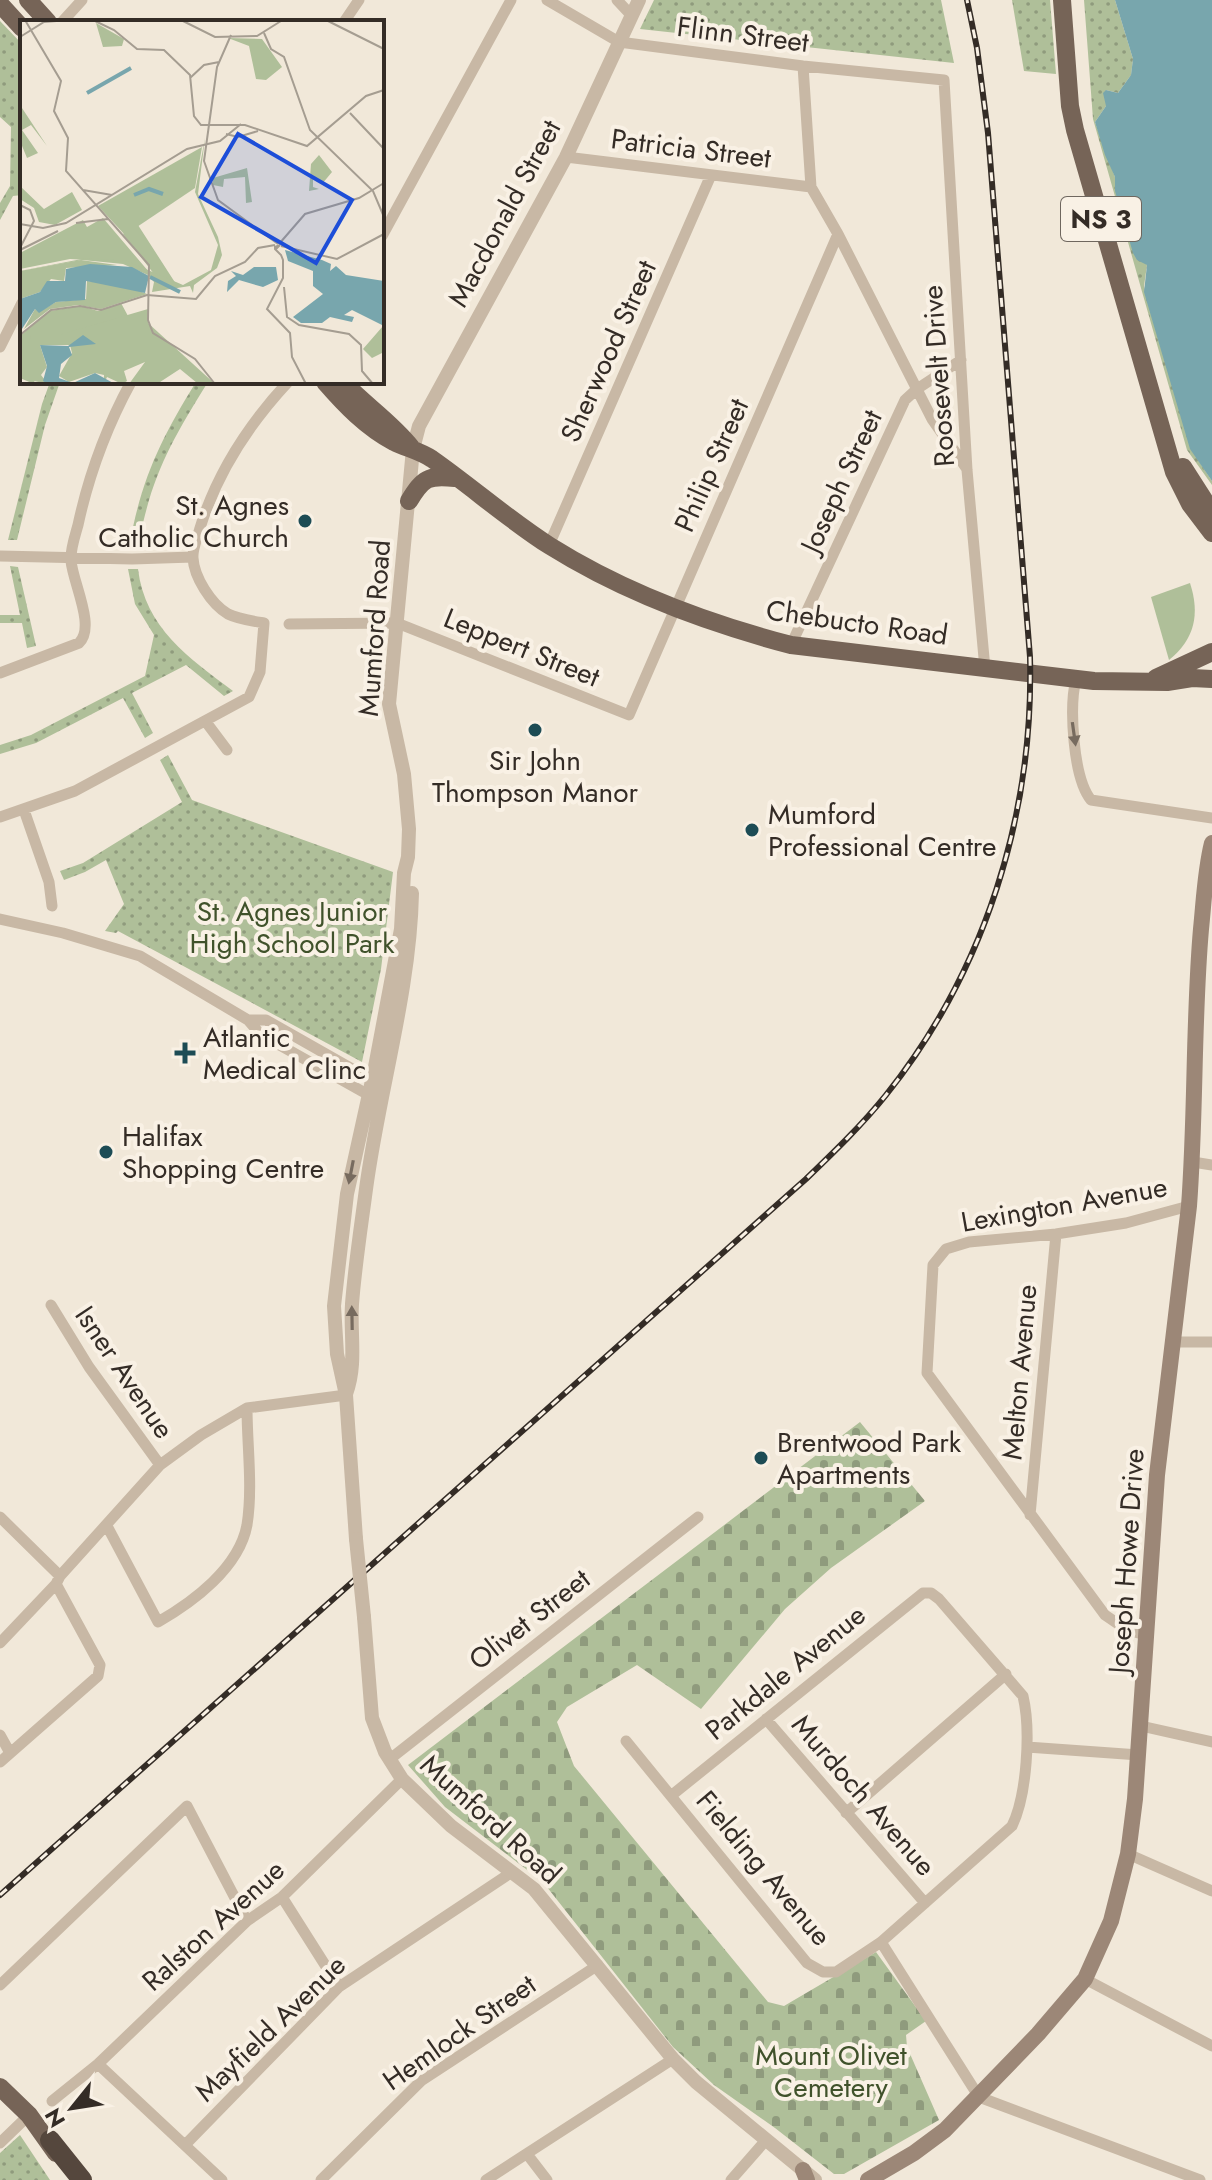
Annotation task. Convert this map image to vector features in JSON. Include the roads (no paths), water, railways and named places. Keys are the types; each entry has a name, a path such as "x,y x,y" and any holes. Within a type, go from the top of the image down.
{"highway":[{"path":"50,2140 82,2180"}],"main road":[{"path":"28,0 46,20"},
{"name":"NS 3","path":"1062,0 1070,106 1075,130 1174,472 1190,504 1212,533"},
{"path":"0,4 20,26"},
{"name":"Chebucto Road","path":"327,384 366,424 394,442 429,457 549,545 622,586 674,609 744,633 791,645 1103,682 1212,679"},
{"name":"Chebucto Road","path":"345,384 362,402 396,428 413,449"},
{"name":"NS 3","path":"1164,434 1209,505"},
{"path":"409,501 420,484 435,476 458,478"},
{"name":"Chebucto Road","path":"1150,681 1212,652"},
{"name":"Joseph Howe Drive","path":"868,2180 914,2153 945,2130 979,2097 1085,1979 1111,1921 1128,1854 1139,1755 1157,1475 1193,1162 1195,996 1205,883 1212,843"},
{"path":"0,2087 50,2140 71,2180"}],"street":[{"path":"64,20 82,0"},
{"path":"345,20 359,0"},
{"path":"384,232 511,0"},
{"name":"Flinn Street","path":"547,0 619,42 803,66 944,80"},
{"path":"617,0 631,15"},
{"name":"Macdonald Street","path":"413,449 419,426 566,157 639,0"},
{"path":"803,66 811,187 932,419 967,470"},
{"name":"Roosevelt Drive","path":"944,80 967,470 985,669"},
{"name":"Patricia Street","path":"566,157 811,187"},
{"name":"Sherwood Street","path":"549,545 711,175"},
{"name":"Philip Street","path":"629,715 838,234"},
{"path":"0,347 20,307"},
{"name":"Joseph Street","path":"791,645 905,400 961,360"},
{"path":"0,673 79,643 84,638 86,625 70,558 100,445 130,384"},
{"path":"0,817 75,791 249,697 260,672 264,623 227,613 216,604 205,590 193,557 207,506 226,466 265,407 286,384"},
{"name":"Mumford Road","path":"413,449 389,704 404,774 408,857 412,874 411,924 377,1092 347,1194 334,1306 337,1354 346,1395 372,1718 402,1779 451,1826 534,1889 673,2059 808,2177"},
{"path":"0,556 193,557"},
{"path":"289,624 397,623"},
{"name":"Leppert Street","path":"397,623 629,715"},
{"path":"1076,679 1071,715 1083,788 1091,800 1212,818"},
{"path":"206,722 227,750"},
{"path":"24,810 49,882 52,906"},
{"path":"0,919 140,956 248,1020 260,1034 377,1092"},
{"path":"1193,1162 1212,1165"},
{"name":"Lexington Avenue","path":"1030,1515 927,1373 933,1265 946,1249 969,1242 1056,1234 1126,1223 1189,1206"},
{"name":"Melton Avenue","path":"1030,1515 1056,1234"},
{"name":"Isner Avenue","path":"51,1305 89,1367 160,1465"},
{"path":"1171,1342 1212,1342"},
{"path":"0,1643 160,1465 201,1435 247,1408 346,1395"},
{"path":"107,1526 158,1622 187,1604 233,1558 247,1527 247,1408"},
{"path":"1030,1515 1105,1615 1127,1630 1146,1635"},
{"path":"0,1517 58,1580 100,1665 98,1676 0,1762"},
{"name":"Olivet Street","path":"390,1759 698,1517"},
{"name":"Parkdale Avenue","path":"672,1795 923,1593 931,1593 1006,1674"},
{"path":"846,1813 1006,1674 1023,1696 1027,1716 1027,1747 1018,1814 1012,1826 881,1942 979,2097 1200,2180"},
{"name":"Murdoch Avenue","path":"766,1719 925,1903"},
{"path":"1141,1726 1212,1742"},
{"path":"0,1735 10,1753"},
{"name":"Fielding Avenue","path":"626,1741 807,1963 823,1972 836,1972 881,1942"},
{"path":"1027,1747 1139,1755"},
{"name":"Ralston Avenue","path":"52,2101 98,2064 247,1921 282,1897 402,1779"},
{"path":"0,1985 187,1806 247,1921"},
{"path":"1128,1854 1212,1891"},
{"name":"Mayfield Avenue","path":"185,2145 339,1987 512,1872"},
{"path":"282,1897 339,1987"},
{"name":"Hemlock Street","path":"321,2180 421,2081 598,1965"},
{"path":"1085,1979 1212,2046"},
{"path":"486,2180 673,2059"},
{"path":"98,2064 222,2180"},
{"path":"0,2143 29,2115"},
{"path":"731,2180 766,2140"},
{"path":"527,2154 547,2180"}],"water":[{"path":"1115,0 1212,0 1212,481 1190,449 1144,292 1147,265 1137,260 1133,253 1115,191 1115,177 1095,122 1106,106 1103,93 1106,90 1118,93 1131,75 1133,59"}],"railway":[{"path":"0,1895 806,1179 858,1128 886,1095 921,1047 951,996 976,944 997,889 1012,832 1023,775 1029,716 1030,657 988,133 967,0"}],"place":[{"name":"St. Agnes Catholic Church","path":"305,521"},
{"name":"Sir John Thompson Manor","path":"535,730"},
{"name":"Mumford Professional Centre","path":"752,830"},
{"name":"Atlantic Medical Clinc","path":"185,1053"},
{"name":"Halifax Shopping Centre","path":"106,1152"},
{"name":"Brentwood Park Apartments","path":"761,1458"}],"park label":[{"name":"St. Agnes Junior High School Park","path":"292,927"},
{"name":"Mount Olivet Cemetery","path":"831,2071"}]}
